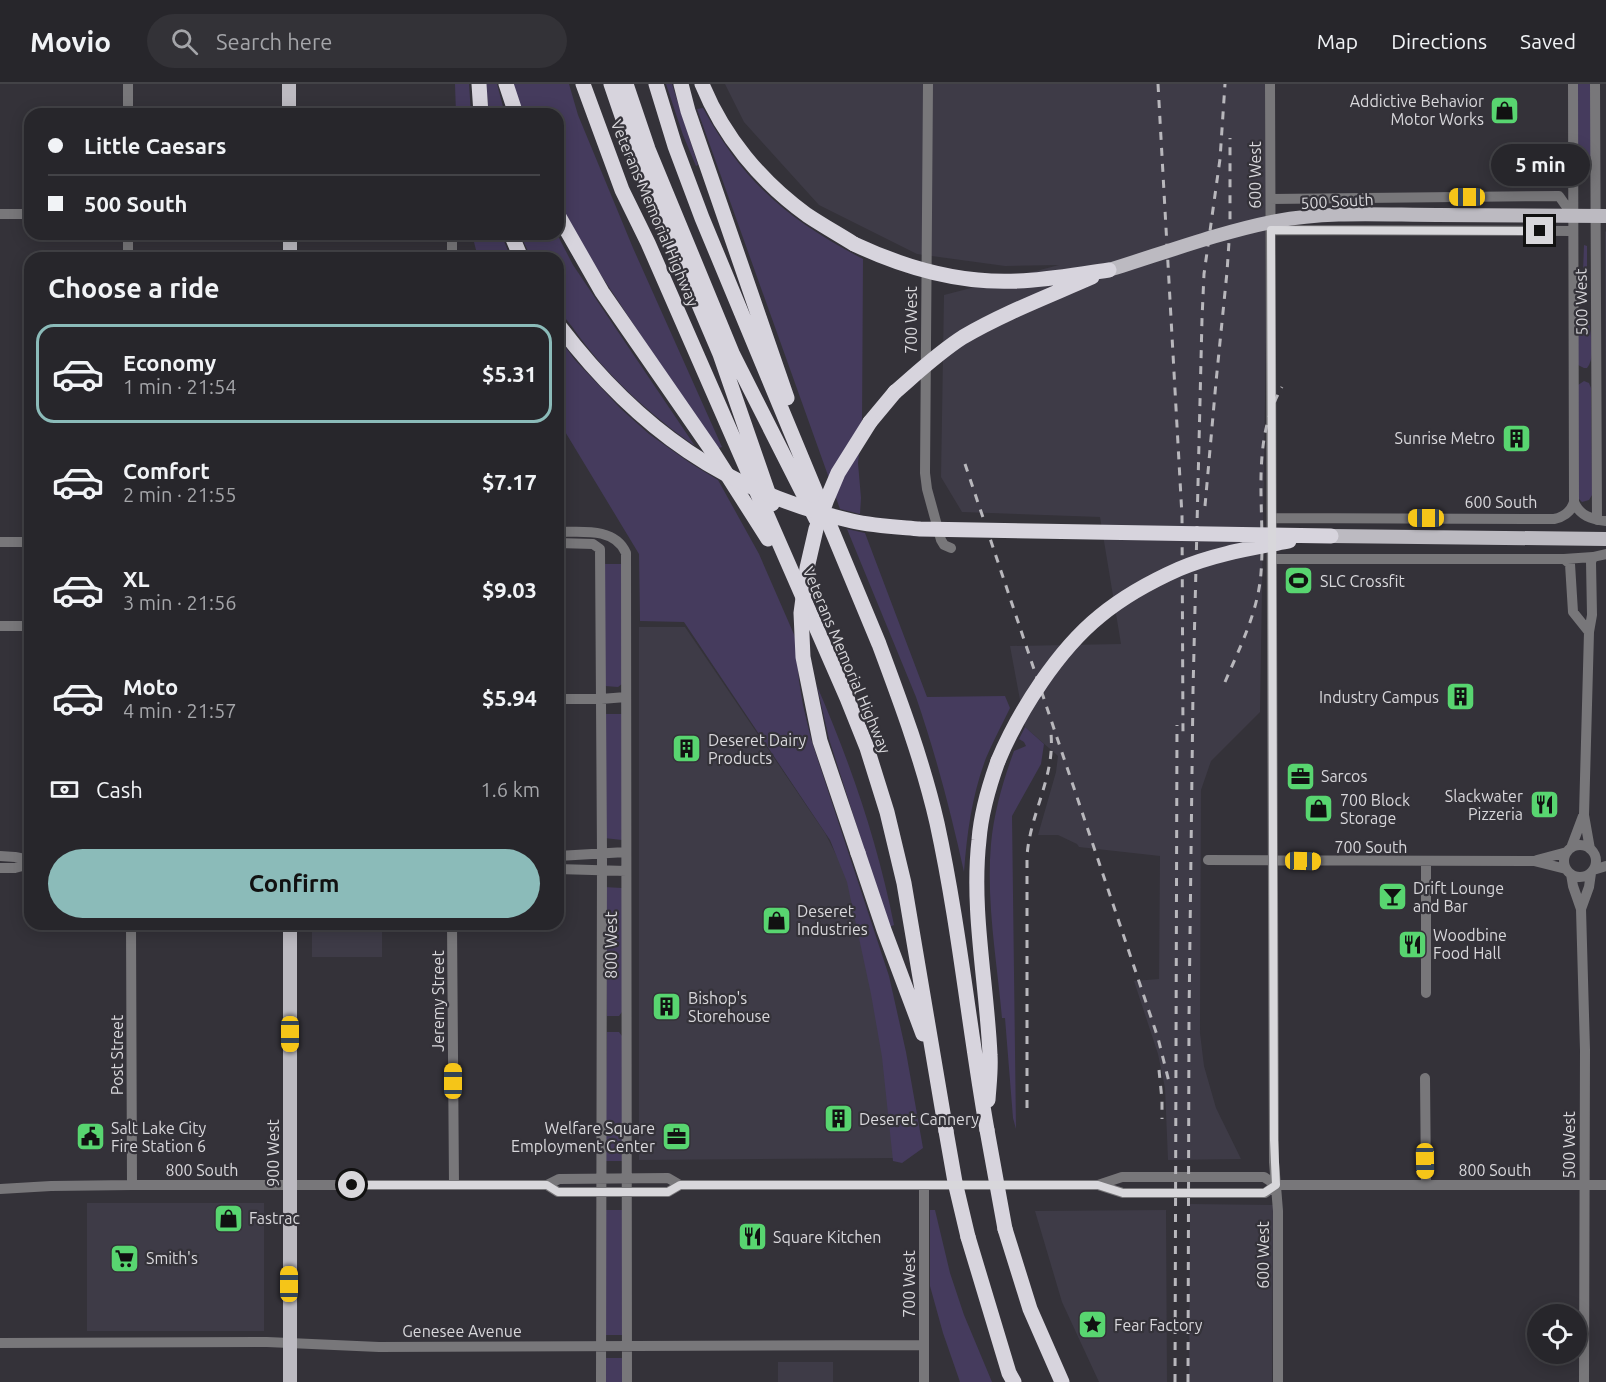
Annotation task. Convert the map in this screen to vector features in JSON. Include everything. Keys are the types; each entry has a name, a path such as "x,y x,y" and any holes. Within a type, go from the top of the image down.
{"highway":[{"path":"479,84 481,108"},
{"path":"506,84 514,108"},
{"name":"Veterans Memorial Highway","path":"583,84 622,190 648,243 867,748 887,812 907,901 955,1182 968,1237 1014,1382"},
{"path":"611,84 636,157 720,354 816,630"},
{"path":"626,84 648,149 733,355 879,645"},
{"name":"Veterans Memorial Highway","path":"656,84 675,146 702,218 879,645 923,770 936,821 955,920 975,1059 1005,1229 1029,1309 1062,1382"},
{"path":"681,84 688,111 832,531"},
{"path":"702,84 710,104 739,150 775,188 806,214 873,253 928,272 977,280 1017,282 1109,270"},
{"path":"564,225 602,291 712,451 793,576"},
{"path":"935,1066 884,930 820,741 803,657 801,613 807,568 816,529 838,473 870,422 896,392 940,353 962,338 1003,316 1109,270"},
{"path":"564,331 591,366 635,411 682,448 708,465 745,484 818,512 854,521 920,529 1331,536"},
{"path":"987,1130 990,1057 978,906 979,840 990,784 1018,719 1078,637 1100,616 1124,599 1180,569 1224,554 1331,536"}],"main road":[{"path":"290,84 290,108"},
{"name":"500 South","path":"1109,270 1277,221 1326,216 1601,216"},
{"path":"1331,536 1606,539"},
{"name":"900 West","path":"290,930 290,1382"}],"street":[{"path":"128,84 128,108"},
{"name":"700 West","path":"928,84 926,473 927,489 941,540 946,547 951,548"},
{"name":"600 West","path":"1270,84 1274,1162 1278,1211 1278,1382"},
{"name":"500 West","path":"1572,84 1574,502"},
{"name":"500 West","path":"1595,84 1601,216 1602,521"},
{"name":"500 South","path":"1270,199 1559,196 1573,216"},
{"path":"0,214 24,214"},
{"name":"500 South","path":"1271,230 1573,231"},
{"path":"1574,502 1584,516 1602,521"},
{"name":"600 South","path":"1272,518 1554,519 1568,513 1574,502"},
{"name":"800 West","path":"564,532 604,534 615,538 622,544 626,553 627,1382"},
{"path":"0,542 24,542"},
{"name":"800 West","path":"564,543 593,544 600,549 601,1382"},
{"path":"1272,559 1564,558 1606,554"},
{"path":"1592,871 1595,858 1591,850 1584,815 1589,632 1592,615 1591,562 1593,557"},
{"path":"1564,558 1570,564 1573,612 1589,632"},
{"path":"0,626 24,626"},
{"path":"564,699 626,697"},
{"path":"1584,815 1564,861 1569,871 1581,877 1606,866"},
{"path":"1569,850 1580,845 1606,854"},
{"name":"700 South","path":"1534,861 1569,850"},
{"path":"564,856 626,852"},
{"path":"0,856 24,860"},
{"name":"700 South","path":"1208,860 1534,861 1569,871"},
{"path":"1426,861 1426,993"},
{"path":"0,868 15,868 24,864"},
{"path":"564,869 626,871"},
{"name":"500 West","path":"1569,871 1581,909 1585,1050 1584,1382"},
{"name":"500 West","path":"1581,909 1592,871"},
{"name":"Post Street","path":"131,930 132,1185"},
{"name":"Jeremy Street","path":"452,930 454,1185"},
{"path":"1425,1078 1426,1184"},
{"name":"800 South","path":"1098,1185 1122,1177 1264,1177 1276,1185"},
{"name":"800 South","path":"0,1189 132,1185 547,1185 558,1179 668,1178 680,1185 1098,1185 1123,1193 1264,1193 1276,1185 1606,1185"},
{"name":"800 South","path":"547,1185 558,1192 668,1192 680,1185"},
{"name":"700 West","path":"924,1185 924,1382"},
{"name":"Genesee Avenue","path":"1,1343 267,1342 379,1347 924,1345"}],"shaded area":[{"path":"455,84 469,84 471,108 456,108"},
{"path":"486,84 497,84 503,108 488,108"},
{"path":"513,84 569,84 578,115 633,248 722,447 716,449 597,269 564,213 564,108 520,108"},
{"path":"666,84 672,84 698,165 696,166 683,135"},
{"path":"725,84 1265,84 1266,340 1260,712 1211,761 1201,790 1200,1033 1204,1066 1216,1108 1241,1159 1168,1160 1165,1088 1158,1054 1134,981 1159,979 1160,856 1079,847 1058,835 1038,835 1056,772 1058,756 1025,727 1010,646 1121,644 1100,517 962,512 941,477 944,295 1059,265 1005,266 917,254 819,205 744,122"},
{"path":"1577,84 1591,84 1591,156 1587,159 1578,158"},
{"path":"703,108 734,157 770,197 812,229 863,259 862,426 858,463 860,514 840,509 697,109"},
{"path":"1606,231 1606,516 1605,232"},
{"path":"474,240 504,240 508,252 476,252"},
{"path":"523,240 560,240 573,265 695,446 629,392 599,362 564,316 564,252 528,252"},
{"path":"1584,245 1587,246 1587,296 1577,298 1583,272"},
{"path":"1577,308 1586,308 1590,331 1592,348 1587,368 1578,365"},
{"path":"564,345 621,409 649,434 718,480 759,554 796,639 799,681 811,739 889,976 906,1052 923,1148 902,1163 893,1161 882,1057 871,994 847,882 830,840 684,622 640,621 639,554 564,430"},
{"path":"1584,381 1589,383 1591,388 1592,495 1589,500 1582,502 1579,499 1578,385"},
{"path":"847,529 865,533 927,697 1005,696 1010,708 986,758 977,786 964,872 943,784 916,697"},
{"path":"604,564 622,564 622,684 618,687 605,686"},
{"path":"639,627 685,627 825,833 849,880 880,1021 897,1158 639,1160"},
{"path":"817,686 852,773 871,833 894,925 889,927 829,739"},
{"path":"604,714 622,714 622,840 604,838"},
{"path":"1025,727 1044,744 1041,764 1012,816 1016,1129 1013,1118 1005,1018 1002,1018 993,931 990,866 992,832 999,797 1014,751 1026,746 1019,739"},
{"path":"604,887 622,888 622,1012 619,1016 607,1016"},
{"path":"312,930 382,930 382,957 312,957"},
{"path":"607,1032 619,1032 622,1036 622,1161 604,1161"},
{"path":"87,1203 264,1203 264,1331 87,1331"},
{"path":"1190,1204 1273,1205 1272,1382 1189,1382"},
{"path":"604,1210 622,1210 622,1335 604,1335"},
{"path":"930,1210 935,1210 950,1273 964,1315 992,1382 960,1382 930,1286"},
{"path":"1166,1210 1167,1382 1099,1382 1062,1302 1035,1211"},
{"path":"604,1358 622,1358 622,1382 604,1382"},
{"path":"778,1362 833,1362 833,1382 778,1382"}],"railway":[{"path":"1158,84 1182,516 1183,737"},
{"path":"1188,1382 1193,691 1202,319 1204,274 1220,159 1225,84"},
{"path":"1205,506 1227,272 1230,227 1230,138"},
{"path":"1225,682 1248,629 1259,587 1262,550 1262,454 1272,409 1282,387"},
{"path":"965,464 1158,1038 1170,1086"},
{"path":"1175,1382 1177,725"},
{"path":"1027,1108 1027,856 1029,840 1049,765 1051,734"},
{"path":"1159,1070 1162,1119"}],"place":[{"name":"Addictive Behavior Motor Works","path":"1505,110"},
{"name":"Sunrise Metro","path":"1516,438"},
{"name":"SLC Crossfit","path":"1299,581"},
{"name":"Industry Campus","path":"1460,697"},
{"name":"Deseret Dairy Products","path":"687,749"},
{"name":"Sarcos","path":"1300,776"},
{"name":"Slackwater Pizzeria","path":"1544,805"},
{"name":"700 Block Storage","path":"1319,809"},
{"name":"Drift Lounge and Bar","path":"1392,897"},
{"name":"Deseret Industries","path":"776,920"},
{"name":"Woodbine Food Hall","path":"1412,944"},
{"name":"Bishop's Storehouse","path":"667,1007"},
{"name":"Deseret Cannery","path":"838,1119"},
{"name":"Salt Lake City Fire Station 6","path":"90,1137"},
{"name":"Welfare Square Employment Center","path":"676,1137"},
{"name":"Fastrac","path":"228,1218"},
{"name":"Square Kitchen","path":"752,1237"},
{"name":"Smith's","path":"125,1258"},
{"name":"Fear Factory","path":"1093,1325"}],"route":[{"path":"352,1185 547,1185 558,1192 668,1192 680,1185 1030,1184 1098,1185 1123,1193 1264,1193 1276,1185 1274,1162 1271,230 1540,231"}]}
